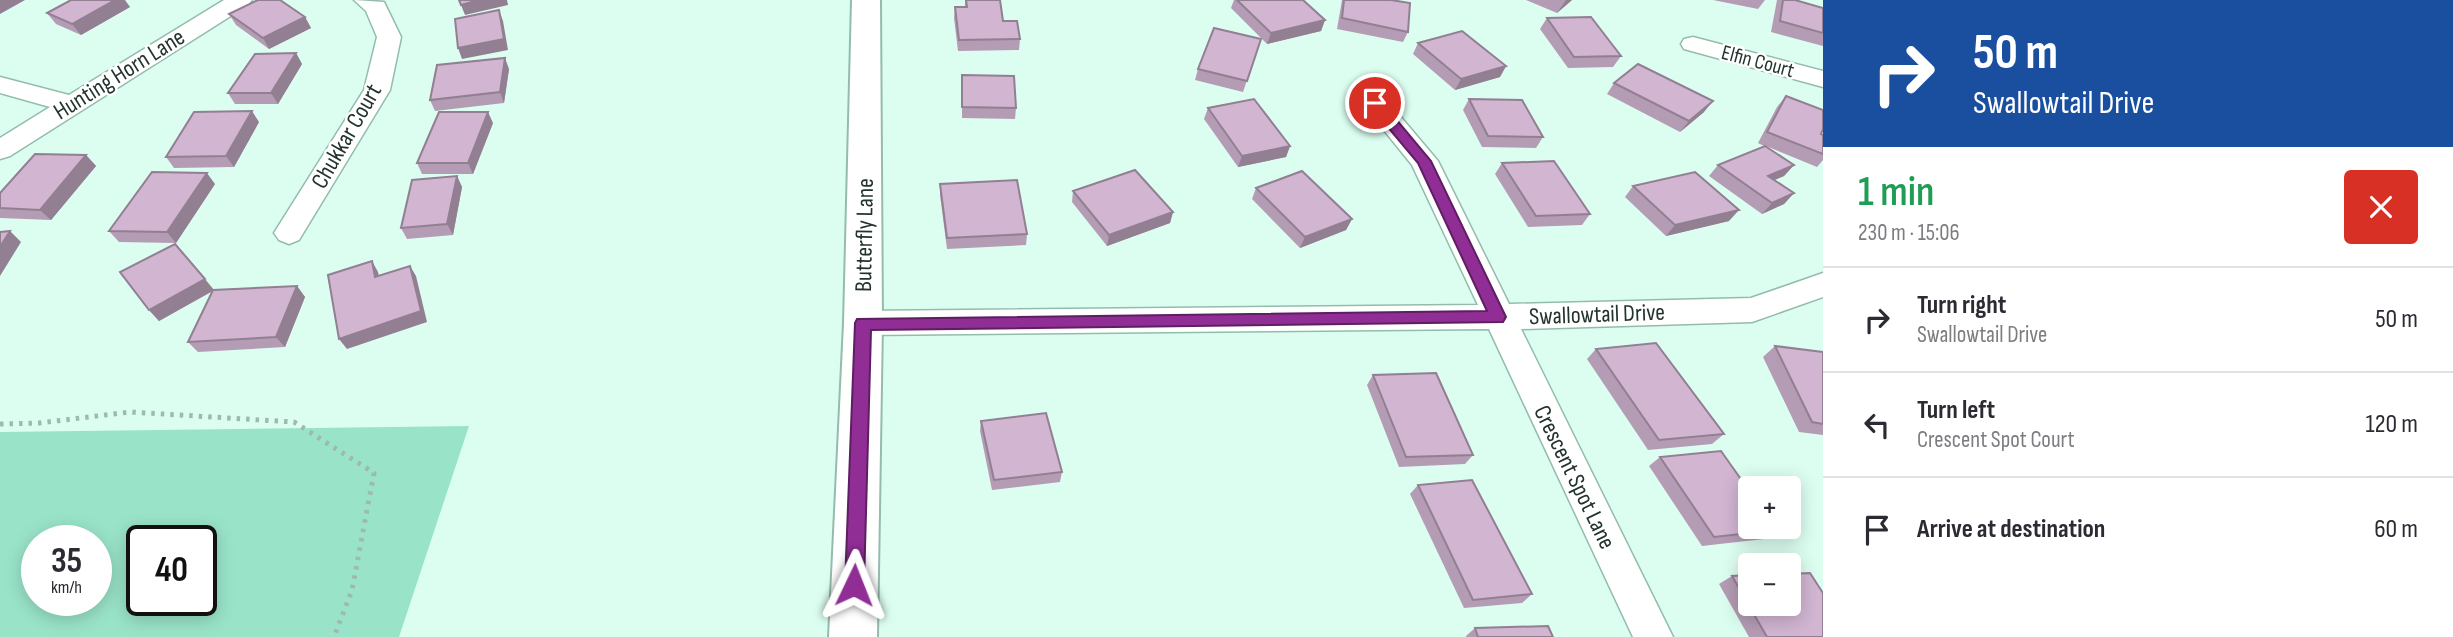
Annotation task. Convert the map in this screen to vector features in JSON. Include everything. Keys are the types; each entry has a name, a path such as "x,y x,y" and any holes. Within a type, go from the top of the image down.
{"street":[{"name":"Hunting Horn Lane","path":"0,150 69,104 240,0"},
{"name":"Chukkar Court","path":"289,233 377,90 388,37 376,7 366,0"},
{"name":"Butterfly Lane","path":"853,637 863,323 866,0"},
{"name":"Elfin Court","path":"1693,44 1823,79"},
{"path":"0,85 69,104"},
{"name":"Crescent Spot Lane","path":"1375,103 1424,161 1653,637"},
{"name":"Swallowtail Drive","path":"863,323 1498,317 1752,310 1823,285"}],"path":[{"path":"0,424 39,423 130,412 293,422 374,473 352,590 334,637"}],"green space":[{"path":"469,426 399,637 0,637 0,432"}],"building":[{"path":"71,0 115,0 72,24 47,13"},
{"path":"258,0 280,0 305,17 263,38 229,14"},
{"path":"459,0 479,0 461,5"},
{"path":"966,0 1000,0 1003,21 1017,21 1020,39 959,40 955,7 967,7"},
{"path":"1237,0 1303,0 1325,20 1271,33"},
{"path":"1344,0 1391,0 1410,3 1408,32 1342,18"},
{"path":"1783,0 1795,0 1823,8 1823,33 1780,21"},
{"path":"499,10 504,39 458,48 455,19"},
{"path":"1591,17 1621,56 1574,57 1547,18"},
{"path":"1214,28 1261,39 1247,81 1198,69"},
{"path":"1462,31 1506,66 1461,79 1418,43"},
{"path":"296,53 271,93 228,93 255,54"},
{"path":"505,58 500,92 430,100 437,65"},
{"path":"1638,64 1713,101 1689,121 1614,83"},
{"path":"962,75 1014,76 1016,108 962,107"},
{"path":"1786,96 1823,110 1823,154 1767,132"},
{"path":"1254,99 1290,146 1242,156 1208,108"},
{"path":"1469,99 1522,100 1543,137 1488,136"},
{"path":"252,111 226,156 166,157 194,112"},
{"path":"439,112 488,112 468,163 417,163"},
{"path":"1765,146 1794,165 1768,176 1794,193 1772,203 1718,165"},
{"path":"35,154 86,155 40,210 0,208 0,193"},
{"path":"1554,161 1590,214 1536,216 1502,163"},
{"path":"1135,170 1173,212 1109,235 1073,191"},
{"path":"1302,171 1352,219 1305,237 1256,188"},
{"path":"152,172 207,173 167,232 109,231"},
{"path":"1695,172 1739,210 1675,225 1633,186"},
{"path":"457,176 447,224 401,228 412,180"},
{"path":"1017,180 1027,234 947,238 940,184"},
{"path":"10,231 0,247 0,232"},
{"path":"175,244 205,279 149,310 120,272"},
{"path":"372,261 375,277 410,266 421,311 339,339 328,275"},
{"path":"297,286 276,337 188,342 213,290"},
{"path":"1656,343 1724,434 1659,440 1596,349"},
{"path":"1775,346 1823,352 1823,424 1812,422"},
{"path":"1436,373 1473,455 1406,457 1373,375"},
{"path":"1046,413 1062,472 994,480 981,421"},
{"path":"1721,451 1739,476 1738,534 1714,537 1660,457"},
{"path":"1472,480 1532,594 1473,600 1418,485"},
{"path":"1801,573 1810,573 1823,593 1823,637 1767,637 1755,616 1801,616"},
{"path":"1732,576 1738,576 1738,586"},
{"path":"1548,626 1553,637 1478,637 1475,628"}],"route":[{"path":"854,585 863,323 1498,317 1424,161 1375,103"}]}
